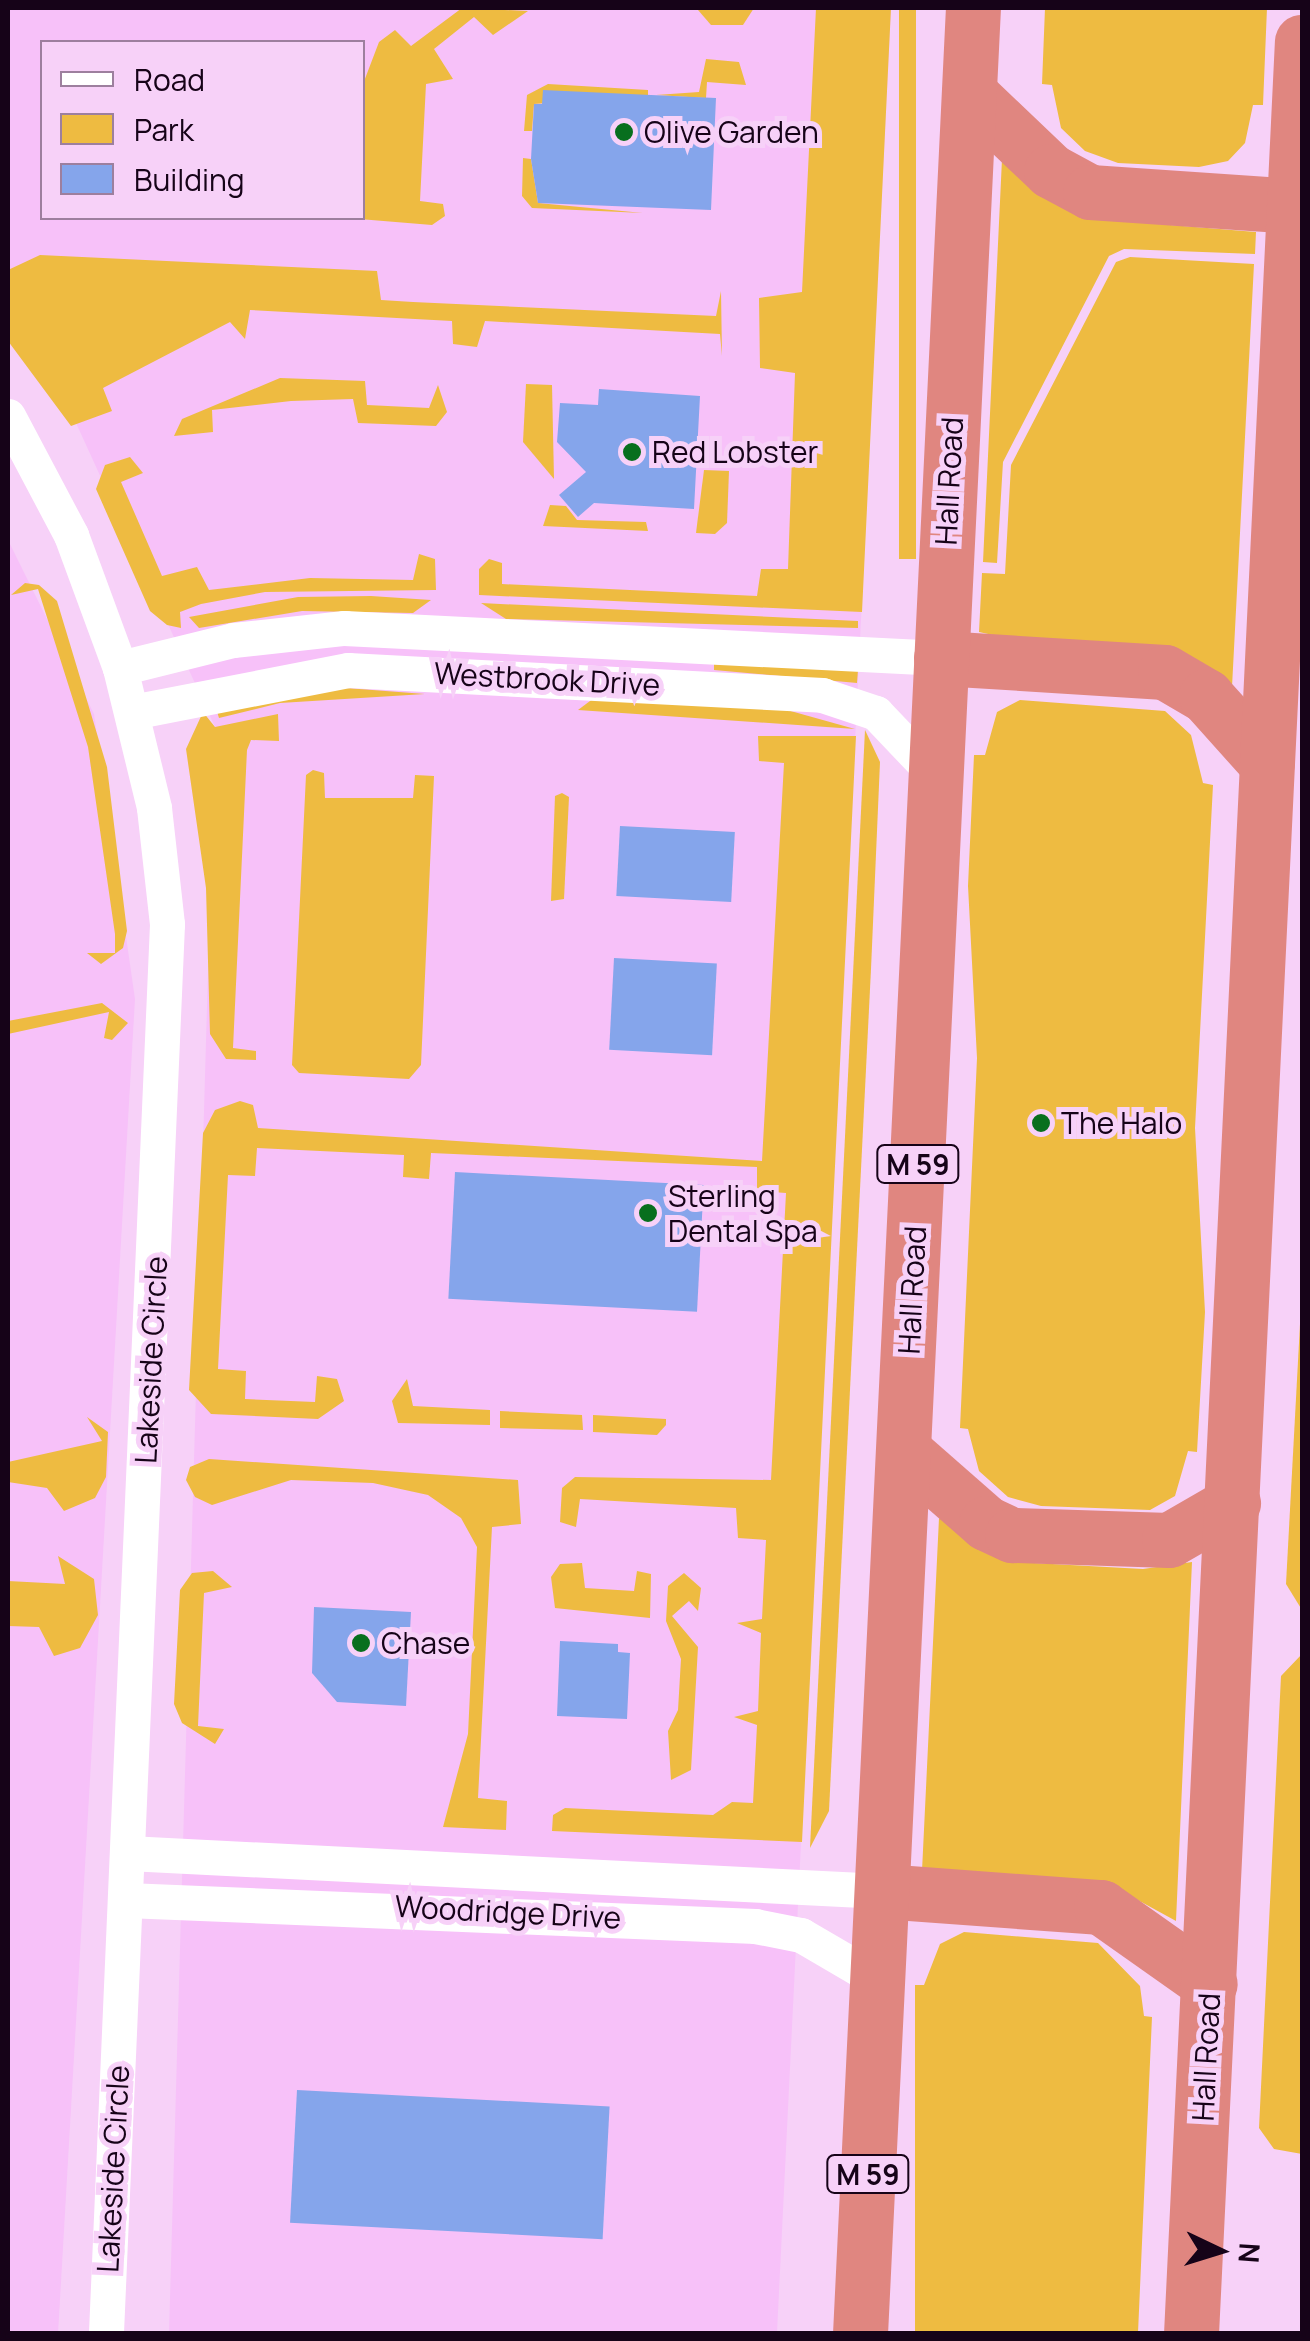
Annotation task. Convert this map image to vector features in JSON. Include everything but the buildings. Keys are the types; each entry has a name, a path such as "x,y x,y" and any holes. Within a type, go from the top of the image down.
{"highway":[{"name":"Hall Road","path":"860,2334 973,8"},
{"name":"Hall Road","path":"1191,2334 1302,42"},
{"path":"969,93 1051,171 1090,192 1294,206"},
{"path":"941,658 1165,672 1206,696 1267,764"},
{"path":"904,1452 986,1523 1012,1535 1168,1540 1233,1503"},
{"path":"882,1891 1101,1907 1210,1984"}],"street":[{"name":"Lakeside Circle","path":"8,416 70,535 120,668 154,808 168,979 106,2334"},
{"name":"Westbrook Drive","path":"120,668 233,640 344,628 941,658"},
{"name":"Westbrook Drive","path":"132,712 348,670 822,695 876,713 936,776"},
{"name":"Woodridge Drive","path":"128,1853 882,1891"},
{"name":"Woodridge Drive","path":"126,1900 755,1926 802,1935 878,1980"}],"shaded area":[{"path":"8,8 891,8 777,2333 169,2333 215,727 76,423 8,312"},
{"path":"8,540 94,714 135,999 58,2334 8,2333"}],"green space":[{"path":"462,8 528,11 493,35 474,17 434,49 453,79 426,84 420,201 443,204 445,216 432,225 365,219 365,79 379,42 395,30 411,46"},
{"path":"754,8 743,25 711,25 698,10"},
{"path":"816,8 891,8 862,612 479,595 479,569 489,559 502,563 502,584 757,596 761,569 788,569 795,373 760,368 759,298 802,292"},
{"path":"899,8 916,8 916,559 899,559"},
{"path":"1045,8 1267,8 1263,105 1253,105 1245,143 1228,161 1199,167 1118,163 1085,151 1061,128 1052,85 1042,84"},
{"path":"706,59 739,62 746,85 707,82 706,98 656,95 699,92"},
{"path":"548,84 648,90 648,95 534,104 532,131 524,131 527,95"},
{"path":"523,158 531,159 538,203 643,213 532,208 522,196"},
{"path":"1002,159 1097,219 1256,232 1255,254 1124,249 1109,256 1003,462 997,563 983,562"},
{"path":"40,255 377,271 381,300 413,302 716,316 721,291 722,356 720,334 485,321 477,347 453,344 452,321 250,310 245,339 230,322 103,388 112,411 71,426 8,341 8,270"},
{"path":"1130,257 1254,264 1232,687 979,632 982,573 1005,574 1011,465 1116,262"},
{"path":"280,378 365,381 367,405 429,408 438,385 447,412 436,426 358,423 353,399 291,401 212,410 213,432 174,436 182,419"},
{"path":"526,384 552,385 554,479 523,442"},
{"path":"130,457 143,473 121,482 162,576 197,567 209,590 310,578 413,580 419,554 435,559 436,590 265,592 201,604 180,612 181,628 167,625 150,611 96,489 105,465"},
{"path":"704,470 729,471 727,523 715,534 696,533"},
{"path":"550,505 566,506 577,520 646,522 648,531 543,526"},
{"path":"25,583 39,585 57,601 107,767 127,931 123,948 101,964 87,953 115,953 115,934 88,747 38,589 11,595"},
{"path":"298,597 431,600 413,613 302,611 199,628 189,617"},
{"path":"481,603 858,621 858,628 506,619"},
{"path":"714,664 858,670 857,683 714,670"},
{"path":"333,687 425,694 280,703 219,718 215,705"},
{"path":"594,698 787,710 855,729 578,710"},
{"path":"1020,700 1165,711 1191,735 1203,783 1213,785 1195,1128 1205,1312 1197,1452 1188,1451 1175,1496 1150,1510 1041,1506 1008,1497 979,1471 968,1429 960,1428 977,1058 968,886 974,755 985,755 997,712"},
{"path":"203,712 215,727 278,714 279,741 251,740 247,750 233,1048 256,1051 256,1060 226,1059 210,1034 206,888 186,749"},
{"path":"865,730 880,762 871,969 829,1811 810,1848"},
{"path":"758,736 856,736 802,1842 552,1831 553,1815 565,1808 713,1815 732,1802 753,1803 757,1725 734,1717 758,1711 761,1633 737,1623 762,1619 766,1540 738,1538 736,1508 580,1499 576,1527 560,1522 562,1488 575,1477 771,1480 786,1193 757,1191 757,1167 431,1153 429,1179 403,1177 404,1155 257,1148 255,1176 228,1175 218,1369 246,1371 245,1399 315,1402 317,1376 337,1379 344,1401 318,1419 211,1414 189,1390 203,1133 215,1110 240,1101 253,1105 258,1128 762,1161 784,763 759,761"},
{"path":"313,770 324,773 325,798 413,798 415,775 434,776 421,1065 409,1079 299,1073 292,1065 306,775"},
{"path":"562,793 569,797 564,899 551,901 555,796"},
{"path":"102,1003 128,1023 112,1040 104,1038 109,1012 8,1034 8,1021"},
{"path":"1302,1287 1302,1610 1286,1584"},
{"path":"407,1379 413,1406 490,1410 490,1425 398,1423 392,1401"},
{"path":"500,1411 582,1415 583,1430 500,1428"},
{"path":"593,1415 666,1419 666,1425 657,1435 593,1432"},
{"path":"87,1417 108,1432 106,1477 95,1498 64,1511 47,1488 8,1482 8,1462 102,1441"},
{"path":"209,1459 518,1480 521,1524 492,1527 478,1798 507,1801 506,1830 443,1827 468,1734 477,1547 461,1518 428,1495 373,1483 291,1480 212,1505 195,1497 186,1480 190,1467"},
{"path":"939,1518 1014,1562 1143,1569 1192,1562 1176,1921 1103,1881 922,1871"},
{"path":"58,1556 94,1579 98,1615 80,1648 54,1656 39,1627 8,1626 8,1581 65,1584"},
{"path":"582,1563 585,1588 634,1591 637,1571 651,1574 650,1618 555,1608 551,1577 560,1564"},
{"path":"213,1571 232,1587 204,1593 198,1726 224,1729 215,1744 182,1723 174,1704 180,1590 192,1573"},
{"path":"684,1573 701,1588 698,1611 689,1601 672,1616 698,1647 691,1770 671,1780 668,1731 678,1710 681,1659 666,1621 668,1586"},
{"path":"1302,1654 1302,2154 1274,2149 1259,2128 1281,1676"},
{"path":"964,1932 1098,1943 1140,1986 1144,2016 1152,2017 1138,2333 915,2333 915,1985 924,1985 940,1944"}],"place":[{"name":"Olive Garden","path":"624,132"},
{"name":"Red Lobster","path":"632,452"},
{"name":"The Halo","path":"1041,1123"},
{"name":"Sterling Dental Spa","path":"648,1213"},
{"name":"Chase","path":"361,1643"}]}
